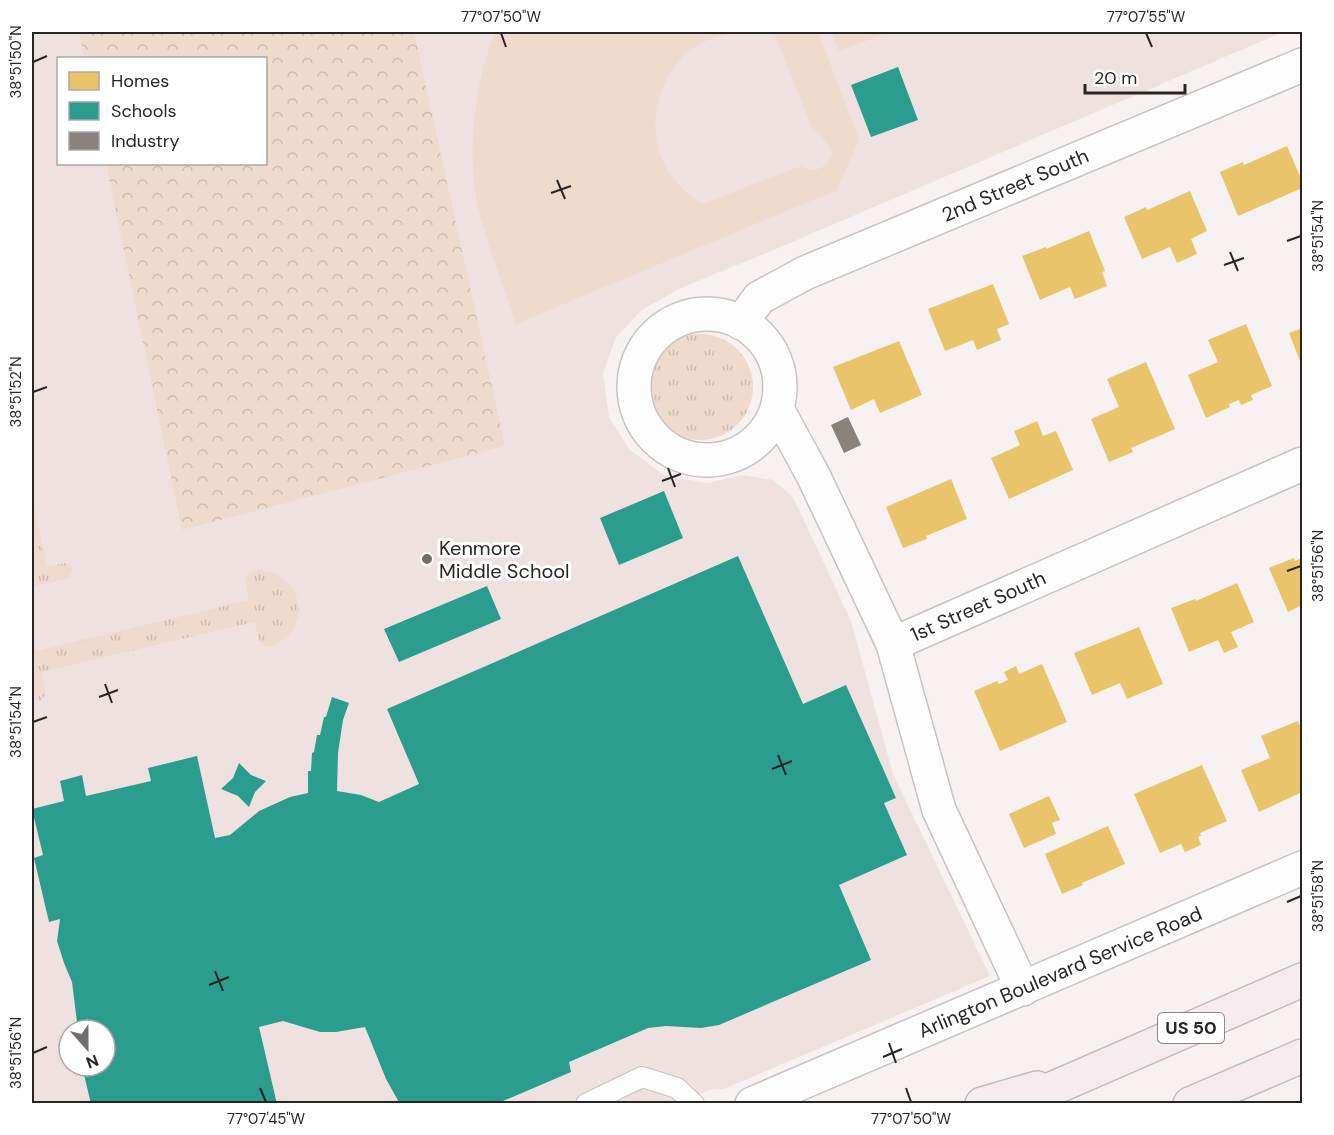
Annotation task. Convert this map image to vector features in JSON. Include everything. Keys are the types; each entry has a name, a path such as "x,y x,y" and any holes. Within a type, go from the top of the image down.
{"highway":[{"name":"US 50","path":"1017,1104 1302,980"},
{"path":"1190,1104 1302,1056"},
{"path":"982,1104 1079,1076"}],"street":[{"name":"2nd Street South","path":"741,323 759,298 805,273 1302,65"},
{"path":"713,314 729,317 741,323 752,329 768,346 779,369 781,384 777,409 764,433 742,451 718,460 690,458 667,448 648,431 637,408 633,390 637,365 643,352 659,332 687,317 713,314"},
{"path":"777,409 813,475 893,644"},
{"name":"1st Street South","path":"1023,989 939,810 893,644 1302,464"},
{"name":"Arlington Boulevard Service Road","path":"752,1104 1302,868"}],"lane":[{"path":"586,1104 642,1077 677,1088 694,1104"}],"shaded area":[{"name":"Kenmore Middle School","path":"32,32 1283,32 681,288 643,309 616,337 603,373 609,417 629,449 665,476 708,483 743,475 773,480 793,497 851,621 893,774 990,976 724,1089 708,1090 682,1103 32,1103"}],"green space":[{"path":"79,32 414,32 505,446 182,530 106,165 267,165 267,57 84,57"},
{"path":"495,32 735,32 702,43 680,60 662,90 657,106 655,123 661,157 676,182 702,204 801,166 811,170 819,169 832,155 825,141 813,130 775,35 760,32 818,32 859,139 837,190 516,324 480,216 473,171 477,98"},
{"path":"831,32 890,32 839,51"},
{"path":"700,334 720,338 738,349 749,367 753,387 749,407 738,425 720,436 700,440 680,436 662,425 651,407 647,387 651,367 662,349 680,338"},
{"path":"32,497 47,567 65,563 70,564 73,569 69,578 32,587"},
{"path":"258,570 275,574 287,582 295,593 299,606 298,619 292,631 281,641 265,647 260,642 254,622 41,672 46,694 40,701 32,697 32,634 36,651 249,600 245,581 248,573"}],"building: Homes":[{"path":"1287,146 1302,181 1302,188 1238,216 1220,172 1243,162 1244,165"},
{"path":"1190,191 1207,231 1191,239 1197,254 1177,263 1170,247 1142,259 1124,217 1146,207 1147,210"},
{"path":"1089,231 1105,271 1102,272 1107,286 1075,299 1070,287 1040,300 1022,256 1046,247 1046,249"},
{"path":"993,284 1009,324 997,329 1001,340 977,350 973,340 945,351 928,309"},
{"path":"1246,324 1272,386 1251,395 1253,400 1241,405 1239,400 1229,404 1230,407 1206,418 1188,375 1218,362 1208,340"},
{"path":"1302,328 1302,366 1289,333"},
{"path":"899,341 922,395 880,413 874,399 851,410 833,367"},
{"path":"1146,362 1175,429 1131,448 1133,452 1109,462 1091,419 1119,407 1107,379"},
{"path":"1037,421 1043,436 1056,431 1073,470 1009,499 991,458 1020,445 1014,431"},
{"path":"951,479 967,519 903,548 886,507"},
{"path":"1294,558 1295,561 1302,558 1302,605 1288,612 1269,568"},
{"path":"1237,583 1254,622 1231,632 1238,647 1224,653 1218,640 1189,652 1171,608 1195,599 1196,601"},
{"path":"1139,627 1163,684 1127,699 1120,683 1092,695 1074,653"},
{"path":"1042,664 1067,722 1000,751 974,691 997,681 999,684 1008,680 1004,672 1016,666 1019,674"},
{"path":"1298,721 1302,730 1302,792 1259,812 1241,770 1270,758 1261,736"},
{"path":"1202,765 1227,821 1200,833 1201,836 1198,837 1201,845 1185,852 1181,844 1160,853 1134,794"},
{"path":"1049,796 1060,820 1052,823 1056,834 1024,848 1009,814"},
{"path":"1108,826 1125,864 1062,894 1045,854"}],"building: Schools":[{"path":"898,67 918,120 871,137 851,85"},
{"path":"664,491 683,538 619,565 600,518"},
{"name":"Kenmore Middle School","path":"738,556 803,704 846,685 896,798 884,803 907,855 839,885 871,960 719,1025 701,1028 666,1026 648,1028 569,1062 571,1072 496,1104 400,1104 386,1079 365,1027 320,1032 283,1021 259,1027 277,1104 91,1104 85,1078 117,1078 117,1018 76,1018 72,982 57,941 60,919 49,922 34,858 43,855 32,809 64,801 60,781 82,775 86,796 151,781 148,768 197,756 215,838 230,835 259,811 290,797 308,793 308,771 311,771 312,753 332,697 349,703 343,720 338,753 337,791 361,795 379,802 419,784 387,709"},
{"path":"487,586 501,619 399,662 384,629"},
{"path":"239,763 251,775 266,781 255,792 249,807 238,796 221,789 233,778"}],"building: Industry":[{"path":"848,417 861,445 844,453 831,425"}],"place":[{"name":"Kenmore Middle School","path":"427,559"}]}
